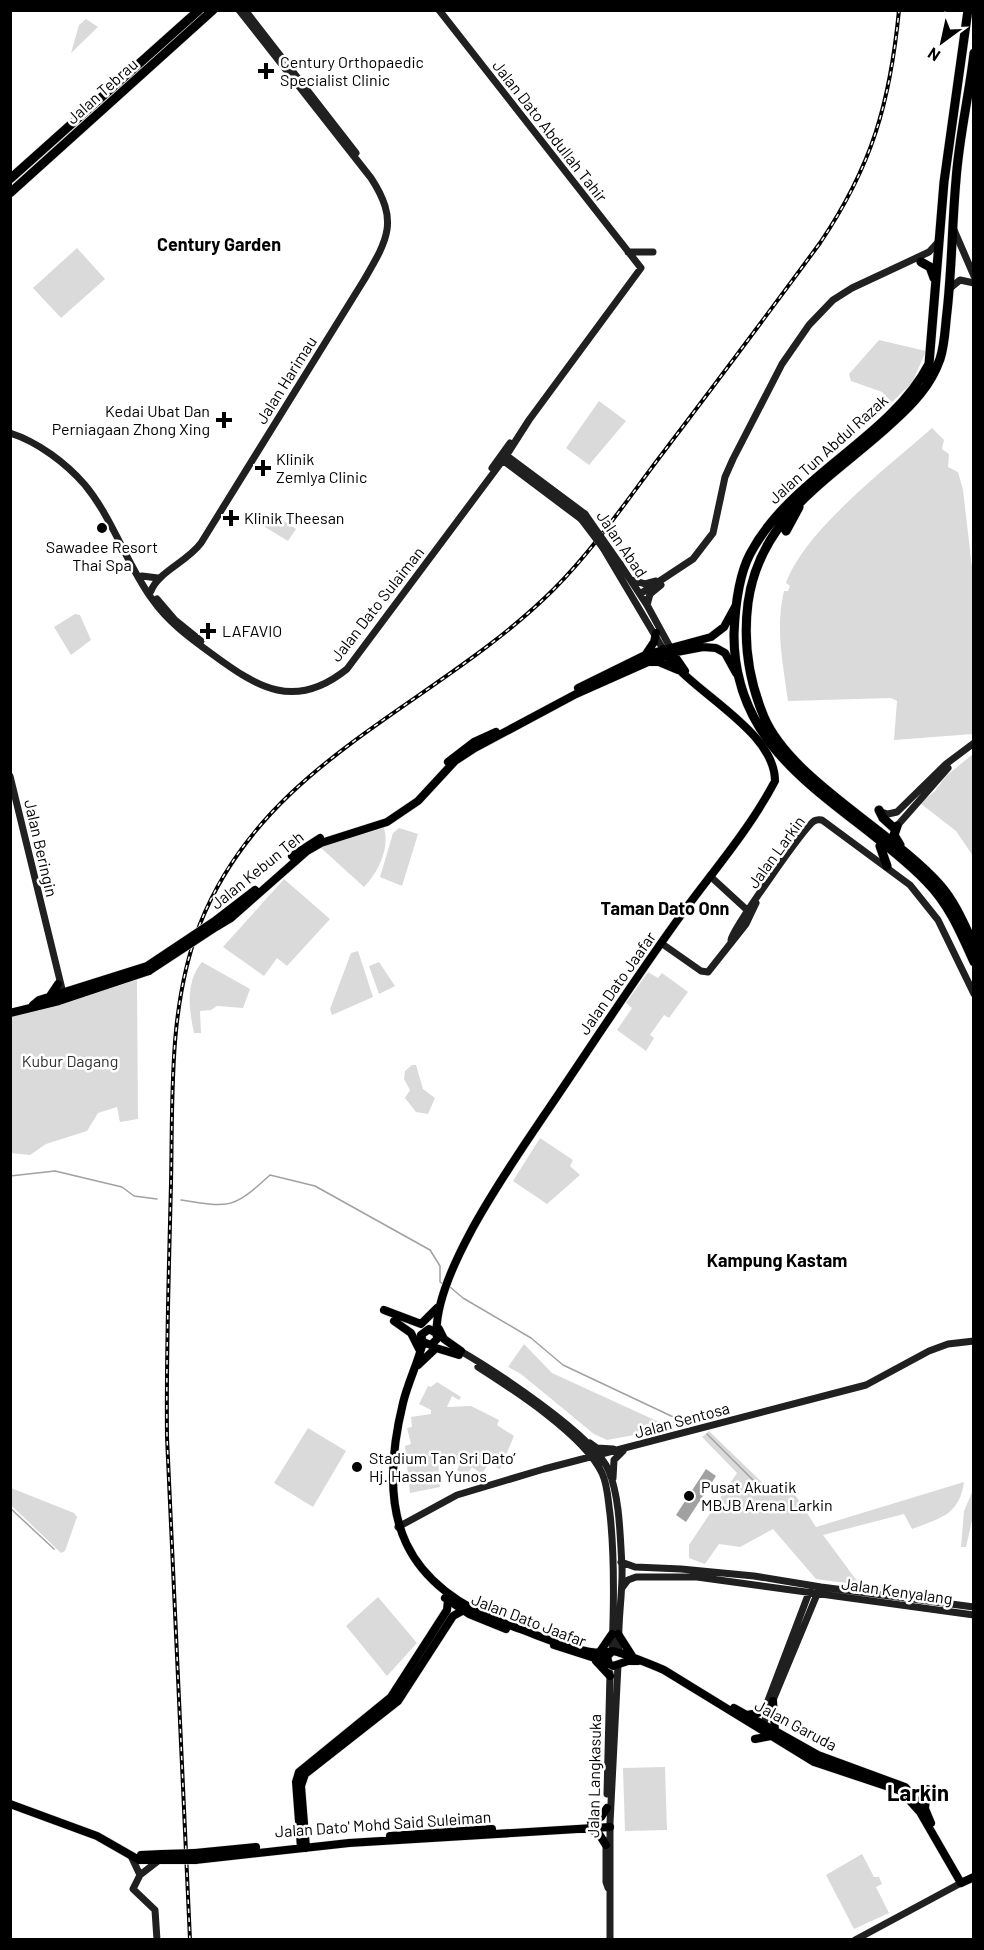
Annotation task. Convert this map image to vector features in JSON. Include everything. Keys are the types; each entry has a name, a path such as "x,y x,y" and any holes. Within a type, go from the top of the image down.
{"highway":[{"name":"Jalan Tebrau","path":"10,180 200,10"},
{"name":"Jalan Tebrau","path":"10,193 213,10"},
{"path":"958,78 962,10"},
{"name":"Jalan Tun Abdul Razak","path":"968,10 939,241 930,359 922,377 896,406 790,500 772,521 749,556 736,606 734,650 738,677 755,722 779,756 880,845 925,880 942,900 974,962"},
{"name":"Jalan Tun Abdul Razak","path":"973,55 962,124 952,224 949,289 940,358 924,390 871,443 809,493 775,530 754,569 746,637 750,672 768,725 782,746 801,765 911,856 943,888 974,945"},
{"path":"10,180 19,179 54,153"},
{"path":"10,172 27,163"},
{"path":"937,260 946,255 952,224"},
{"path":"921,262 931,268 936,287"},
{"path":"786,531 809,493"},
{"path":"754,569 754,617"},
{"path":"880,811 883,818 896,827 896,841 911,856"},
{"path":"873,856 878,855 880,845"},
{"path":"880,845 887,866"}],"main road":[{"name":"Jalan Kebun Teh","path":"216,924 231,918 315,845 387,822 418,801 455,761 475,748 642,663 668,651 715,635 724,627 736,606"},
{"path":"645,655 654,642 656,633"},
{"name":"Jalan Kebun Teh","path":"10,1013 80,994 148,969 216,924 311,842 385,818 423,790 454,756 474,742 645,655 706,647 722,651 730,660 738,677"},
{"path":"642,663 659,662 682,671 682,656 690,649"},
{"name":"Jalan Dato Jaafar","path":"432,1340 421,1335 439,1306 473,1228 504,1175 661,943 766,796 776,777 768,756 746,729 719,701 682,671 668,651"},
{"name":"Jalan Kebun Teh","path":"63,990 148,969"},
{"path":"52,1000 63,990 80,994"},
{"path":"384,1310 420,1324 439,1306"},
{"path":"439,1306 441,1334 460,1353"},
{"name":"Jalan Dato Jaafar","path":"439,1306 432,1340 416,1366 403,1400 393,1448 392,1490 398,1527 405,1549 416,1567 447,1600 462,1611 504,1629 596,1656 615,1652"},
{"path":"394,1322 411,1333 418,1343 416,1366"},
{"path":"425,1330 432,1340"},
{"path":"416,1366 436,1348 460,1353"},
{"name":"Jalan Dato Jaafar","path":"403,1539 440,1586 471,1609 511,1626 596,1656 616,1669"},
{"path":"303,1846 296,1782 299,1772 391,1697 447,1610 447,1600"},
{"path":"303,1846 301,1786 305,1774 398,1701 453,1616 462,1611"},
{"path":"615,1634 635,1660 616,1669 603,1665 596,1656 615,1634"},
{"path":"615,1652 616,1669"},
{"path":"608,1663 615,1652"},
{"name":"Jalan Garuda","path":"615,1652 666,1671 773,1734 814,1762 901,1791 920,1812 961,1883"},
{"path":"765,1707 758,1713 754,1738 773,1734 773,1701"},
{"name":"Jalan Garuda","path":"773,1734 818,1755 905,1787 926,1811 935,1836"},
{"path":"926,1811 924,1802 927,1789"},
{"path":"10,1804 104,1836 142,1856 161,1858"},
{"path":"606,1845 596,1831 588,1825 602,1817 607,1808"},
{"path":"63,1823 110,1842 139,1860 161,1858"},
{"name":"Jalan Dato' Mohd Said Suleiman","path":"161,1858 471,1833 608,1825"},
{"path":"961,1883 974,1877"}],"street":[{"name":"Jalan Harimau","path":"151,591 158,578 185,561 201,543 382,249 388,231 389,218 383,195 238,10"},
{"name":"Jalan Harimau","path":"245,10 362,162 371,178"},
{"name":"Jalan Dato Abdullah Tahir","path":"439,10 640,268"},
{"path":"952,224 974,276"},
{"path":"640,594 698,555 713,533 729,468 782,364 803,333 832,300 852,288 929,252 939,241"},
{"path":"628,252 653,252"},
{"path":"898,267 937,260"},
{"name":"Jalan Dato Sulaiman","path":"10,431 38,446 69,469 86,486 143,586 166,617 190,638 247,679 281,691 305,690 321,686 351,665 640,268"},
{"path":"949,289 963,279 974,283"},
{"name":"Jalan Dato Sulaiman","path":"10,431 40,443 83,476 111,517 151,591 175,620 252,677 285,688 317,683 335,674 353,658 503,457"},
{"path":"503,457 536,484 583,516"},
{"name":"Jalan Abad","path":"503,457 583,516 620,564 656,633 668,651"},
{"name":"Jalan Abad","path":"583,516 620,574 640,594 647,605 668,651"},
{"path":"142,576 158,578"},
{"path":"628,582 645,584 668,576"},
{"path":"647,605 650,594 668,576"},
{"path":"880,811 890,814 897,812 946,764 974,743"},
{"path":"896,827 946,770 974,748"},
{"name":"Jalan Beringin","path":"10,776 47,927 46,936 63,990"},
{"name":"Jalan Larkin","path":"661,943 694,966 708,972 744,926 757,901 801,836 817,819 822,820 873,856"},
{"path":"873,856 910,885 938,920 974,994"},
{"path":"710,876 747,910 744,926"},
{"name":"Jalan Larkin","path":"731,940 747,910 757,901"},
{"path":"432,1340 460,1353 519,1389 578,1436 597,1448 625,1449"},
{"name":"Jalan Sentosa","path":"398,1527 457,1494 866,1385 930,1351 948,1344 974,1341"},
{"path":"460,1353 568,1433 608,1469 613,1485"},
{"path":"578,1436 595,1457 607,1488 615,1562 615,1652"},
{"path":"615,1634 620,1597 621,1562 613,1485 614,1460 625,1449"},
{"path":"621,1562 635,1568 699,1570 810,1589"},
{"path":"620,1597 623,1585 636,1577 697,1577 794,1591 810,1589"},
{"name":"Jalan Kenyalang","path":"756,1724 773,1701 809,1605 810,1589 831,1596 877,1598 972,1615"},
{"path":"794,1591 809,1605 831,1596"},
{"name":"Jalan Kenyalang","path":"818,1591 974,1607"},
{"name":"Jalan Kenyalang","path":"756,1724 809,1605 818,1591"},
{"name":"Jalan Langkasuka","path":"608,1888 611,1882 607,1808 616,1669"},
{"name":"Jalan Langkasuka","path":"610,1940 606,1845 616,1669"},
{"path":"130,1855 140,1875"},
{"path":"157,1940 154,1910 134,1891 140,1875 161,1858"},
{"path":"855,1940 961,1883"}],"green space":[{"path":"86,19 98,27 71,53 79,25"},
{"path":"77,248 105,279 61,318 33,288"},
{"path":"879,340 926,351 912,383 892,402 882,392 851,381 849,374"},
{"path":"599,401 626,421 589,465 566,448"},
{"path":"932,428 944,440 942,449 949,454 948,467 958,472 963,490 973,576 973,734 894,740 897,701 891,698 788,701 781,646 781,605 784,591 788,591 790,586 786,583 796,563 811,542 871,480"},
{"path":"273,514 296,529 288,541 265,527"},
{"path":"75,614 80,615 91,640 71,655 54,627"},
{"path":"973,754 973,856 956,831 920,803 935,791 946,776"},
{"path":"384,828 385,844 382,860 364,887 321,848 326,844"},
{"path":"399,828 418,834 402,886 380,877 393,833"},
{"path":"284,879 330,919 287,966 277,958 264,976 223,947"},
{"path":"358,951 373,997 332,1015 330,1009 351,953"},
{"path":"202,962 250,989 243,1008 217,1006 211,1010 200,1011 201,1033 194,1033 190,1006 191,987"},
{"path":"379,962 395,986 379,994 369,966"},
{"path":"648,972 658,978 662,973 688,992 669,1018 664,1015 650,1035 654,1038 646,1051 617,1030 632,1008 626,1003"},
{"name":"Kubur Dagang","path":"137,980 138,1119 120,1122 117,1107 98,1113 87,1131 46,1144 30,1155 11,1153 11,1017"},
{"path":"412,1065 416,1065 423,1089 435,1098 428,1114 416,1112 405,1098 410,1090 404,1079 405,1071"},
{"path":"540,1138 573,1160 570,1166 580,1175 547,1204 513,1181"},
{"path":"524,1344 552,1373 672,1428 607,1440 594,1434 521,1374 508,1367"},
{"path":"437,1382 461,1397 459,1400 452,1396 447,1407 471,1406 499,1420 497,1425 514,1436 500,1469 489,1463 482,1474 472,1467 465,1477 457,1470 459,1465 451,1454 438,1459 440,1487 410,1493 405,1446 411,1444 407,1428 412,1427 411,1417 431,1414 431,1410 419,1404 428,1386 431,1387"},
{"path":"308,1428 346,1451 313,1507 274,1483"},
{"path":"709,1431 773,1493 794,1493 816,1527 964,1482 958,1502 953,1509 931,1522 912,1529 904,1514 823,1535 860,1585 816,1579 773,1529 740,1547 719,1544 705,1564 689,1558 689,1545 737,1473 702,1437"},
{"path":"11,1488 74,1513 77,1517 65,1551 61,1553 11,1505"},
{"path":"973,1490 973,1516 966,1547 961,1547 964,1511"},
{"path":"378,1597 417,1643 387,1676 346,1626"},
{"path":"665,1767 667,1830 625,1831 623,1768"},
{"path":"862,1854 874,1877 879,1877 882,1884 876,1887 889,1913 854,1929 826,1875"}],"shaded area":[{"path":"706,1469 716,1476 686,1522 676,1515"}],"waterway":[{"path":"10,1176 55,1171 122,1187 134,1196 157,1199"},
{"path":"181,1200 221,1205 230,1203 247,1194 270,1175 315,1186 430,1250 440,1266 440,1282 443,1284"},
{"path":"450,1287 463,1298 531,1338 563,1365 686,1423"},
{"path":"707,1434 755,1482"},
{"path":"10,1508 54,1549"}],"railway":[{"path":"190,1940 167,1437 167,1373 174,1052 182,987 200,924 229,867 266,818 310,776 358,738 508,630 554,589 608,526 820,243 838,215 853,187 876,132 890,75 899,10"}],"place":[{"name":"Century Orthopaedic Specialist Clinic","path":"266,71"},
{"name":"Kedai Ubat Dan Perniagaan Zhong Xing","path":"224,420"},
{"name":"Klinik Zemlya Clinic","path":"263,468"},
{"name":"Klinik Theesan","path":"231,518"},
{"name":"Sawadee Resort Thai Spa","path":"102,528"},
{"name":"LAFAVIO","path":"208,631"},
{"name":"Stadium Tan Sri Dato’ Hj. Hassan Yunos","path":"357,1467"},
{"name":"Pusat Akuatik MBJB Arena Larkin","path":"689,1496"}],"district":[{"name":"Century Garden","path":"219,245"},
{"name":"Taman Dato Onn","path":"665,909"},
{"name":"Kampung Kastam","path":"777,1261"},
{"name":"Larkin","path":"918,1793"}]}
